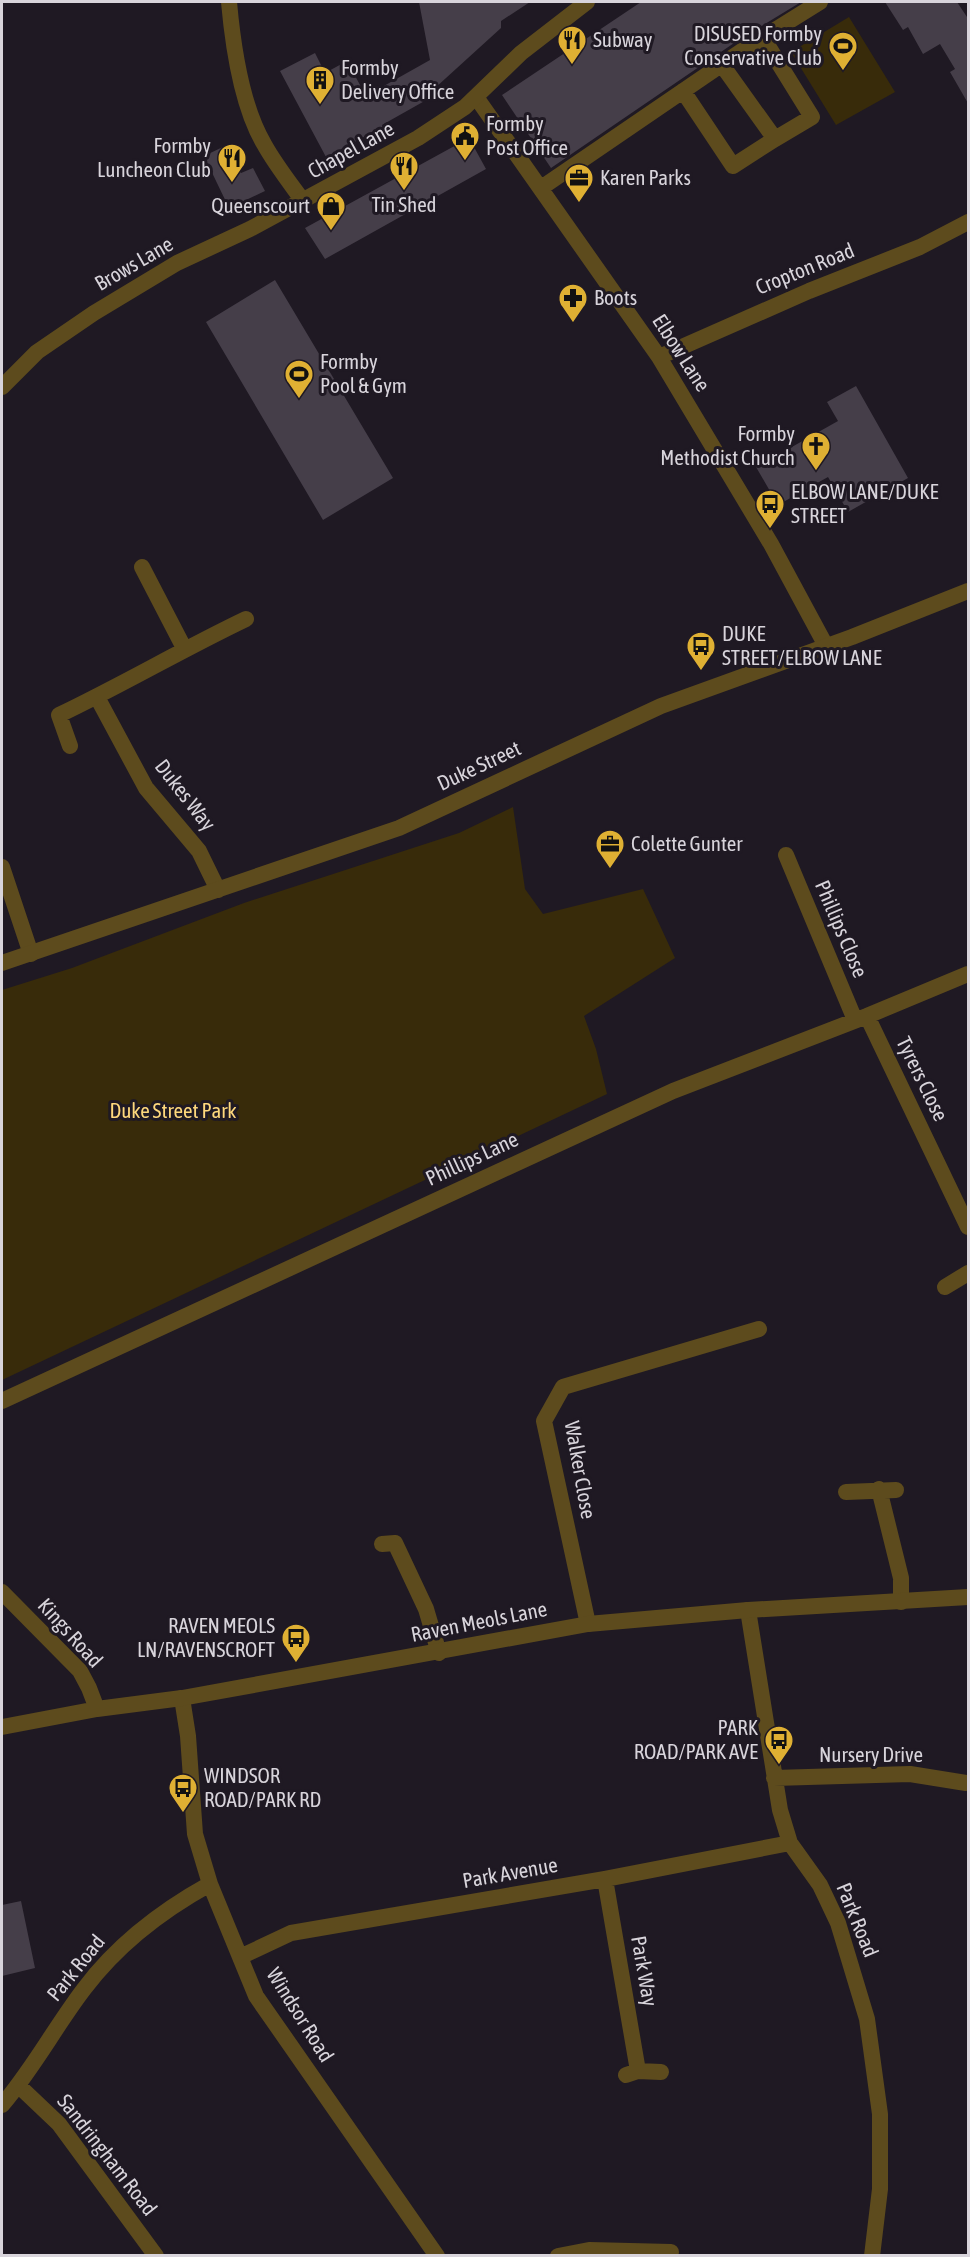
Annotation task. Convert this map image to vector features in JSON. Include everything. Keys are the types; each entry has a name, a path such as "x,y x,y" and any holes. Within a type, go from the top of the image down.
{"street":[{"path":"229,2 239,69 252,120 263,144 303,201"},
{"name":"Chapel Lane","path":"303,201 418,138 476,97 521,53 587,2"},
{"path":"541,188 722,65 820,2"},
{"path":"683,92 733,166 812,117 763,38"},
{"path":"722,65 775,139"},
{"name":"Elbow Lane","path":"476,97 659,357 771,544 826,646"},
{"name":"Brows Lane","path":"2,387 37,352 94,313 177,264 250,230 303,201"},
{"name":"Cropton Road","path":"659,357 809,291 920,247 969,222"},
{"path":"142,567 184,648"},
{"name":"Duke Street","path":"2,963 399,828 661,706 969,591"},
{"path":"70,746 59,715 97,697 184,648 246,619"},
{"name":"Dukes Way","path":"97,697 146,788 199,850 218,890"},
{"name":"Phillips Close","path":"786,855 861,1018"},
{"path":"2,867 31,954"},
{"name":"Phillips Lane","path":"2,1401 673,1091 969,974"},
{"name":"Tyrers Close","path":"861,1018 969,1227"},
{"path":"945,1287 969,1273"},
{"name":"Walker Close","path":"588,1624 544,1421 563,1387 759,1329"},
{"path":"846,1492 887,1490 901,1578 901,1602"},
{"path":"382,1544 395,1543 426,1610 439,1653"},
{"name":"Kings Road","path":"2,1592 80,1671 96,1709"},
{"name":"Raven Meols Lane","path":"2,1727 96,1709 182,1698 439,1653 588,1624 748,1610 969,1598"},
{"name":"Park Road","path":"748,1610 780,1810 790,1843 820,1885 838,1923 867,2019 880,2114 880,2189 872,2256"},
{"name":"Windsor Road","path":"182,1698 188,1736 195,1834 210,1884 256,1996 437,2256"},
{"name":"Nursery Drive","path":"774,1778 910,1774 966,1782"},
{"name":"Park Avenue","path":"240,1957 291,1933 605,1879 790,1843"},
{"name":"Park Way","path":"605,1879 632,2073 661,2072"},
{"name":"Park Road","path":"2,2105 18,2086 85,1988 129,1940 179,1900 210,1884"},
{"name":"Sandringham Road","path":"18,2086 59,2124 156,2256"},
{"path":"558,2256 589,2250 671,2254 669,2235"}],"green space":[{"name":"DISUSED Formby Conservative Club","path":"849,17 895,92 836,125 791,52"},
{"name":"Duke Street Park","path":"513,807 525,889 543,914 643,889 675,958 584,1016 596,1049 607,1094 2,1380 2,990 72,968 244,903 459,833"}],"building":[{"path":"419,2 530,2 501,21 501,28 435,88 437,94 382,125 383,127 326,157 280,71 315,53 325,73 347,61 366,96 430,60"},
{"path":"641,2 801,2 737,41 551,168 502,95"},
{"path":"885,2 957,2 969,20 969,105 950,72 955,69 940,44 923,54 908,27 903,30"},
{"path":"469,138 486,169 325,259 305,228"},
{"path":"227,145 241,173 253,168 265,191 229,208 204,156"},
{"name":"Formby Pool & Gym","path":"275,280 393,478 323,520 206,322"},
{"path":"856,386 908,478 848,512 828,477 778,505 756,467 838,421 827,402"},
{"path":"21,1901 35,1968 2,1976 2,1905"}],"place":[{"name":"Subway","path":"572,66"},
{"name":"DISUSED Formby Conservative Club","path":"843,72"},
{"name":"Formby Delivery Office","path":"320,106"},
{"name":"Formby Post Office","path":"465,162"},
{"name":"Formby Luncheon Club","path":"232,184"},
{"name":"Tin Shed","path":"404,192"},
{"name":"Karen Parks","path":"579,204"},
{"name":"Queenscourt","path":"331,232"},
{"name":"Boots","path":"573,324"},
{"name":"Formby Pool & Gym","path":"299,400"},
{"name":"Formby Methodist Church","path":"816,472"},
{"name":"ELBOW LANE/DUKE STREET","path":"770,530"},
{"name":"DUKE STREET/ELBOW LANE","path":"701,672"},
{"name":"Colette Gunter","path":"610,870"},
{"name":"RAVEN MEOLS LN/RAVENSCROFT","path":"296,1664"},
{"name":"PARK ROAD/PARK AVE","path":"779,1766"},
{"name":"WINDSOR ROAD/PARK RD","path":"183,1814"}]}
